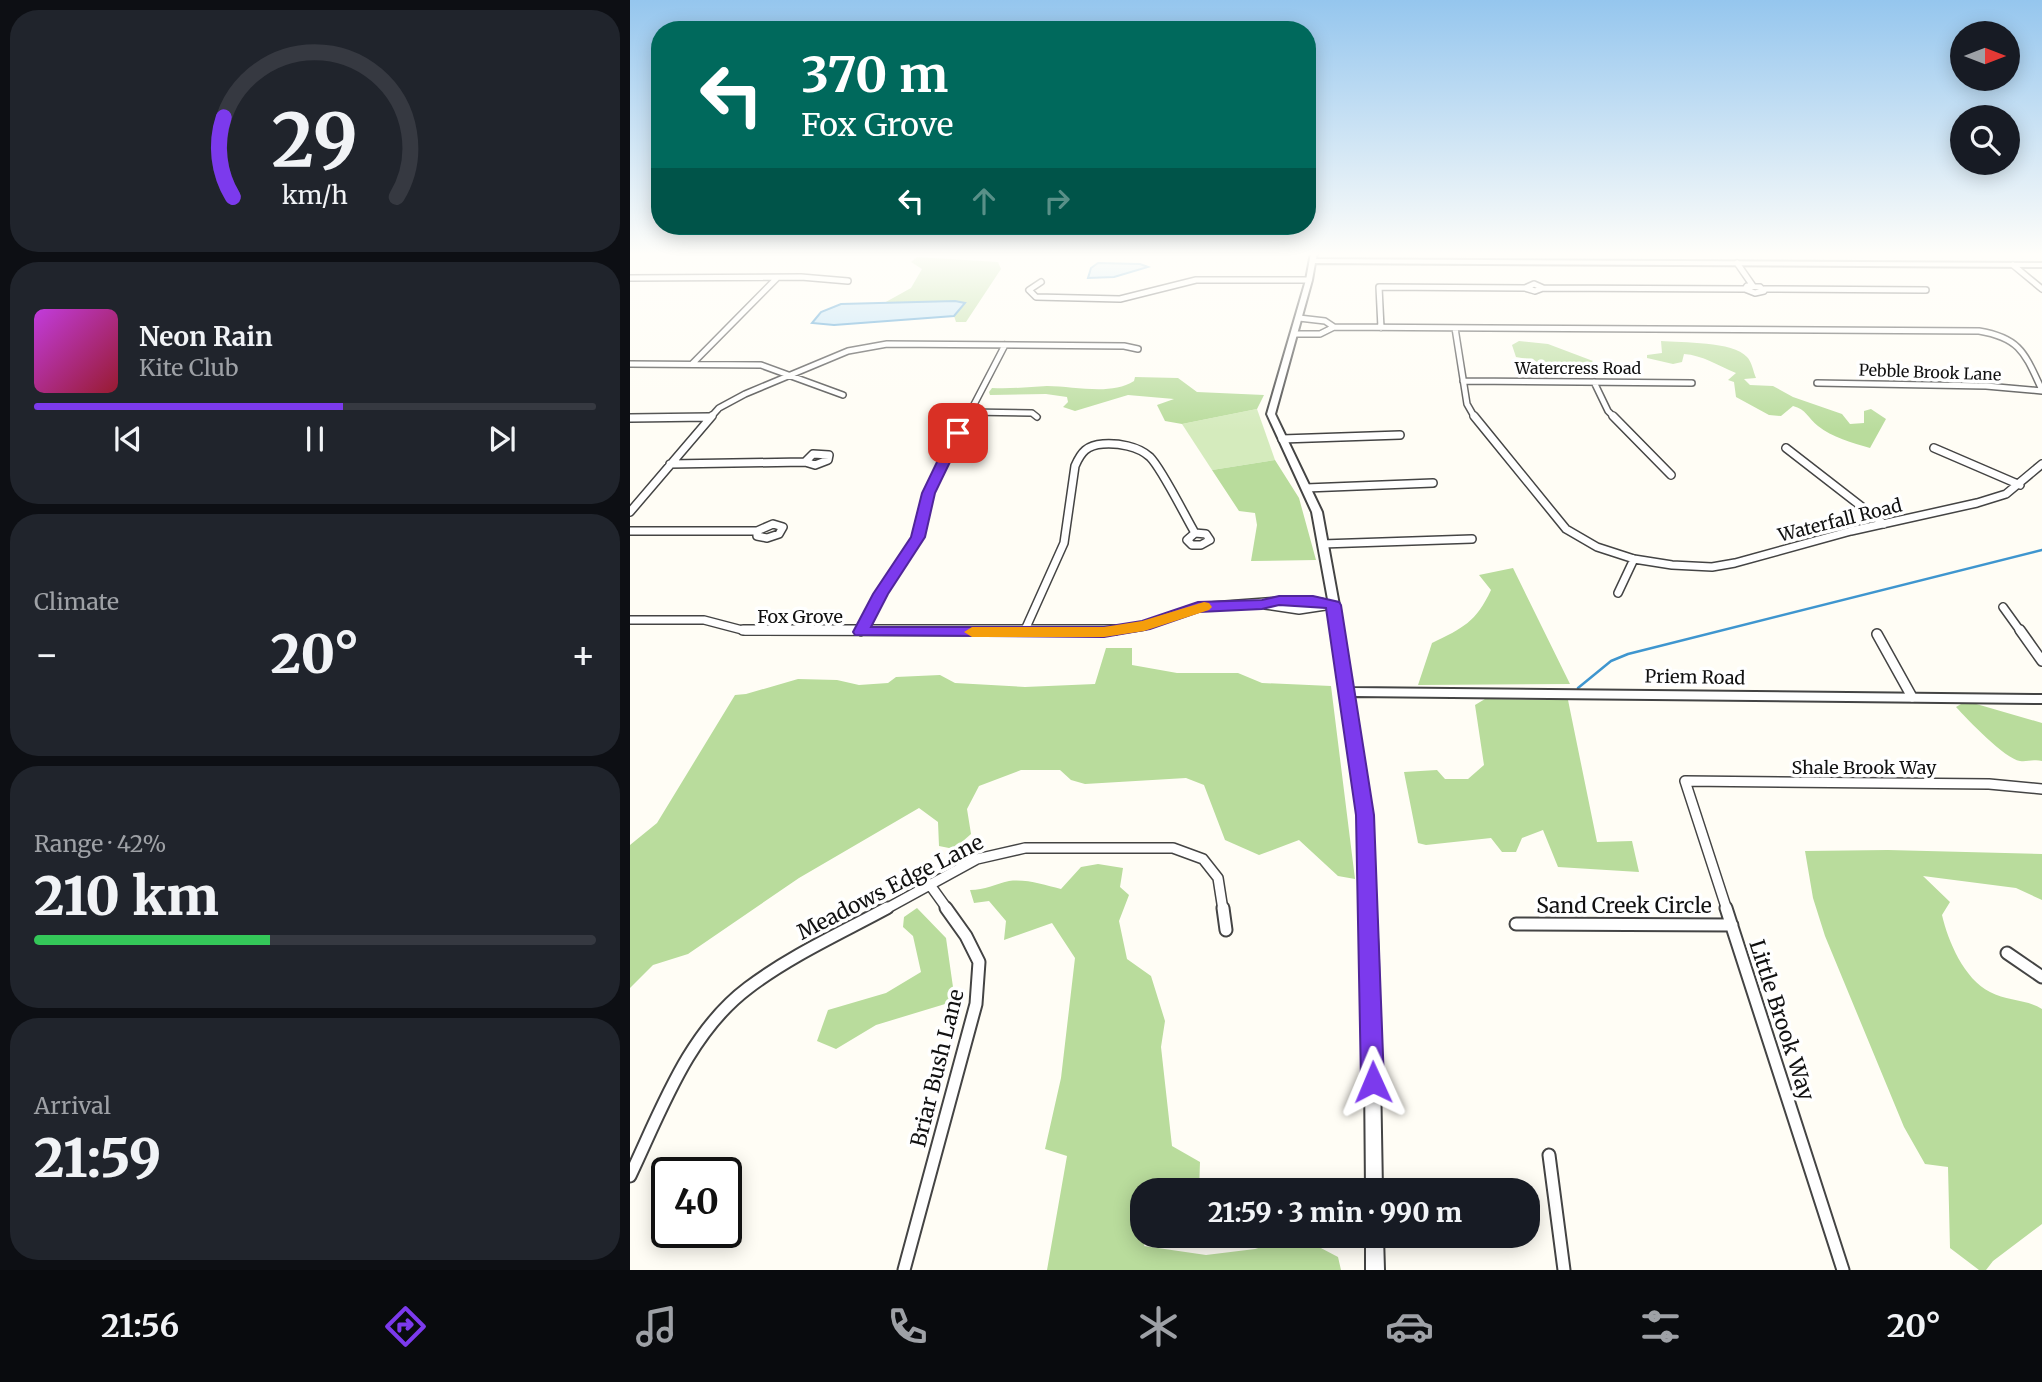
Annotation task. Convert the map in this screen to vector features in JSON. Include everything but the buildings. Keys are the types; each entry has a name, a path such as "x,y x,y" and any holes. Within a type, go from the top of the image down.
{"street":[{"path":"692,364 743,312"},
{"path":"1301,312 1270,411 1317,512 1334,605 1365,815 1371,958 1374,1178"},
{"path":"1380,312 1381,328"},
{"path":"1299,318 1325,321 1334,327 1381,328 1979,331 2015,341 2025,355 2042,391"},
{"path":"1294,334 1319,335 1334,327"},
{"name":"Waterfall Road","path":"1454,328 1467,404 1472,415 1559,521 1597,547 1634,559 1712,567 2006,494 2042,464"},
{"path":"630,512 709,417 733,400 848,351 878,345 1124,346 1138,349"},
{"path":"861,632 880,594 918,537 928,493 1005,345"},
{"path":"630,364 761,365 842,395"},
{"name":"Watercress Road","path":"1463,381 1692,383"},
{"path":"1594,382 1608,411 1671,475"},
{"name":"Pebble Brook Lane","path":"1817,383 1986,386 2042,391"},
{"path":"968,412 1032,413 1037,417"},
{"path":"630,418 709,417"},
{"path":"1282,439 1400,435"},
{"path":"1024,632 1039,594 1060,554 1067,532 1070,491 1080,454 1085,449 1104,444 1122,445 1137,449 1151,458 1195,533"},
{"path":"1786,448 1884,524"},
{"path":"1934,448 2020,485"},
{"path":"670,464 805,462"},
{"path":"1306,488 1433,483"},
{"path":"630,531 757,531"},
{"path":"1322,544 1472,539"},
{"path":"1618,593 1634,559"},
{"name":"Fox Grove","path":"630,620 704,620 746,631 1104,632 1144,626 1198,607 1262,604 1279,609 1315,610 1334,605"},
{"path":"2003,607 2042,661"},
{"path":"1877,634 1912,697"},
{"name":"Priem Road","path":"1347,692 2042,699"},
{"name":"Shale Brook Way","path":"1685,781 1989,784 2042,789"},
{"name":"Little Brook Way","path":"1685,781 1843,1270"},
{"name":"Meadows Edge Lane","path":"630,1176 680,1069 713,1022 746,989 781,966 977,859 1013,850 1173,848 1203,859 1218,878 1226,930"},
{"name":"Briar Bush Lane","path":"904,1270 976,1004 979,962 966,936 930,885"},
{"name":"Sand Creek Circle","path":"1516,924 1731,925"},
{"path":"2007,953 2042,976"},
{"path":"1549,1155 1564,1270"},
{"path":"1375,1248 1375,1270"}],"green space":[{"path":"957,312 972,312 966,322 956,322 954,316"},
{"path":"1519,341 1548,344 1593,361 1589,365 1549,370 1534,360 1516,357 1512,345"},
{"path":"1661,341 1731,348 1749,359 1756,378 1744,379 1750,385 1773,386 1793,397 1842,414 1850,424 1864,423 1864,411 1871,409 1886,419 1870,448 1830,433 1797,407 1793,406 1781,416 1769,415 1736,397 1734,382 1728,380 1736,373 1691,355 1684,354 1682,362 1673,364 1647,358 1647,355 1662,353"},
{"path":"1135,377 1178,378 1197,392 1264,395 1257,409 1182,424 1165,421 1157,405 1174,399 1128,395 1075,411 1063,407 1068,402 1067,397 1046,394 990,395 989,392 992,388 1047,386 1114,388 1125,386 1134,381"},
{"path":"1257,409 1275,460 1212,470 1182,424"},
{"path":"1275,460 1299,498 1316,560 1251,561 1257,525 1255,513 1239,511 1212,470"},
{"path":"1513,568 1570,684 1418,685 1432,643 1468,623 1485,601 1491,590 1479,575"},
{"path":"1106,648 1132,648 1132,665 1177,673 1238,673 1262,683 1331,686 1355,879 1338,876 1299,840 1259,855 1225,840 1204,785 1186,778 1085,784 1071,780 1060,770 1021,770 979,786 967,809 971,834 954,849 939,846 938,822 919,808 799,878 688,954 653,965 630,988 630,845 657,823 735,695 798,679 837,680 859,685 888,683 896,677 940,675 955,683 1025,687 1095,684"},
{"path":"1485,699 1568,700 1597,842 1632,841 1639,872 1558,867 1543,830 1522,838 1516,852 1502,852 1491,838 1426,845 1418,843 1404,772 1437,770 1445,779 1468,779 1484,765 1475,705"},
{"path":"1966,701 2042,723 2042,761 2013,759 1996,746 1956,707"},
{"path":"1805,851 2042,854 2042,900 2016,888 1923,876 1950,902 1942,915 1958,958 1972,978 1996,995 2030,1003 2042,1009 2042,1224 1993,1261 1986,1270 1979,1270 1950,1248 1948,1167 1925,1164 1904,1127 1825,936 1813,898"},
{"path":"1098,864 1123,868 1120,887 1129,895 1119,921 1127,959 1151,976 1165,1021 1161,1047 1172,1146 1200,1162 1199,1178 1130,1178 1130,1248 1158,1248 1206,1255 1258,1248 1321,1248 1338,1257 1341,1270 1047,1270 1067,1156 1045,1149 1061,1078 1075,958 1052,923 1004,940 1006,921 989,901 974,903 970,890 1009,881 1036,883 1061,889 1081,867"},
{"path":"917,908 946,938 955,1001 876,1025 836,1049 817,1041 828,1010 886,993 921,972 913,936 903,927 904,917"}],"water":[{"path":"821,312 957,312 954,316 834,325 812,323"}],"waterway":[{"path":"1578,688 1611,661 1628,654 2042,550"}],"slow traffic":[{"path":"972,632 1104,632 1144,626 1204,607"}],"route":[{"path":"958,433 928,493 918,537 880,594 861,632 1104,632 1144,626 1198,607 1279,601 1313,601 1334,605 1365,815 1373,1082"}]}
